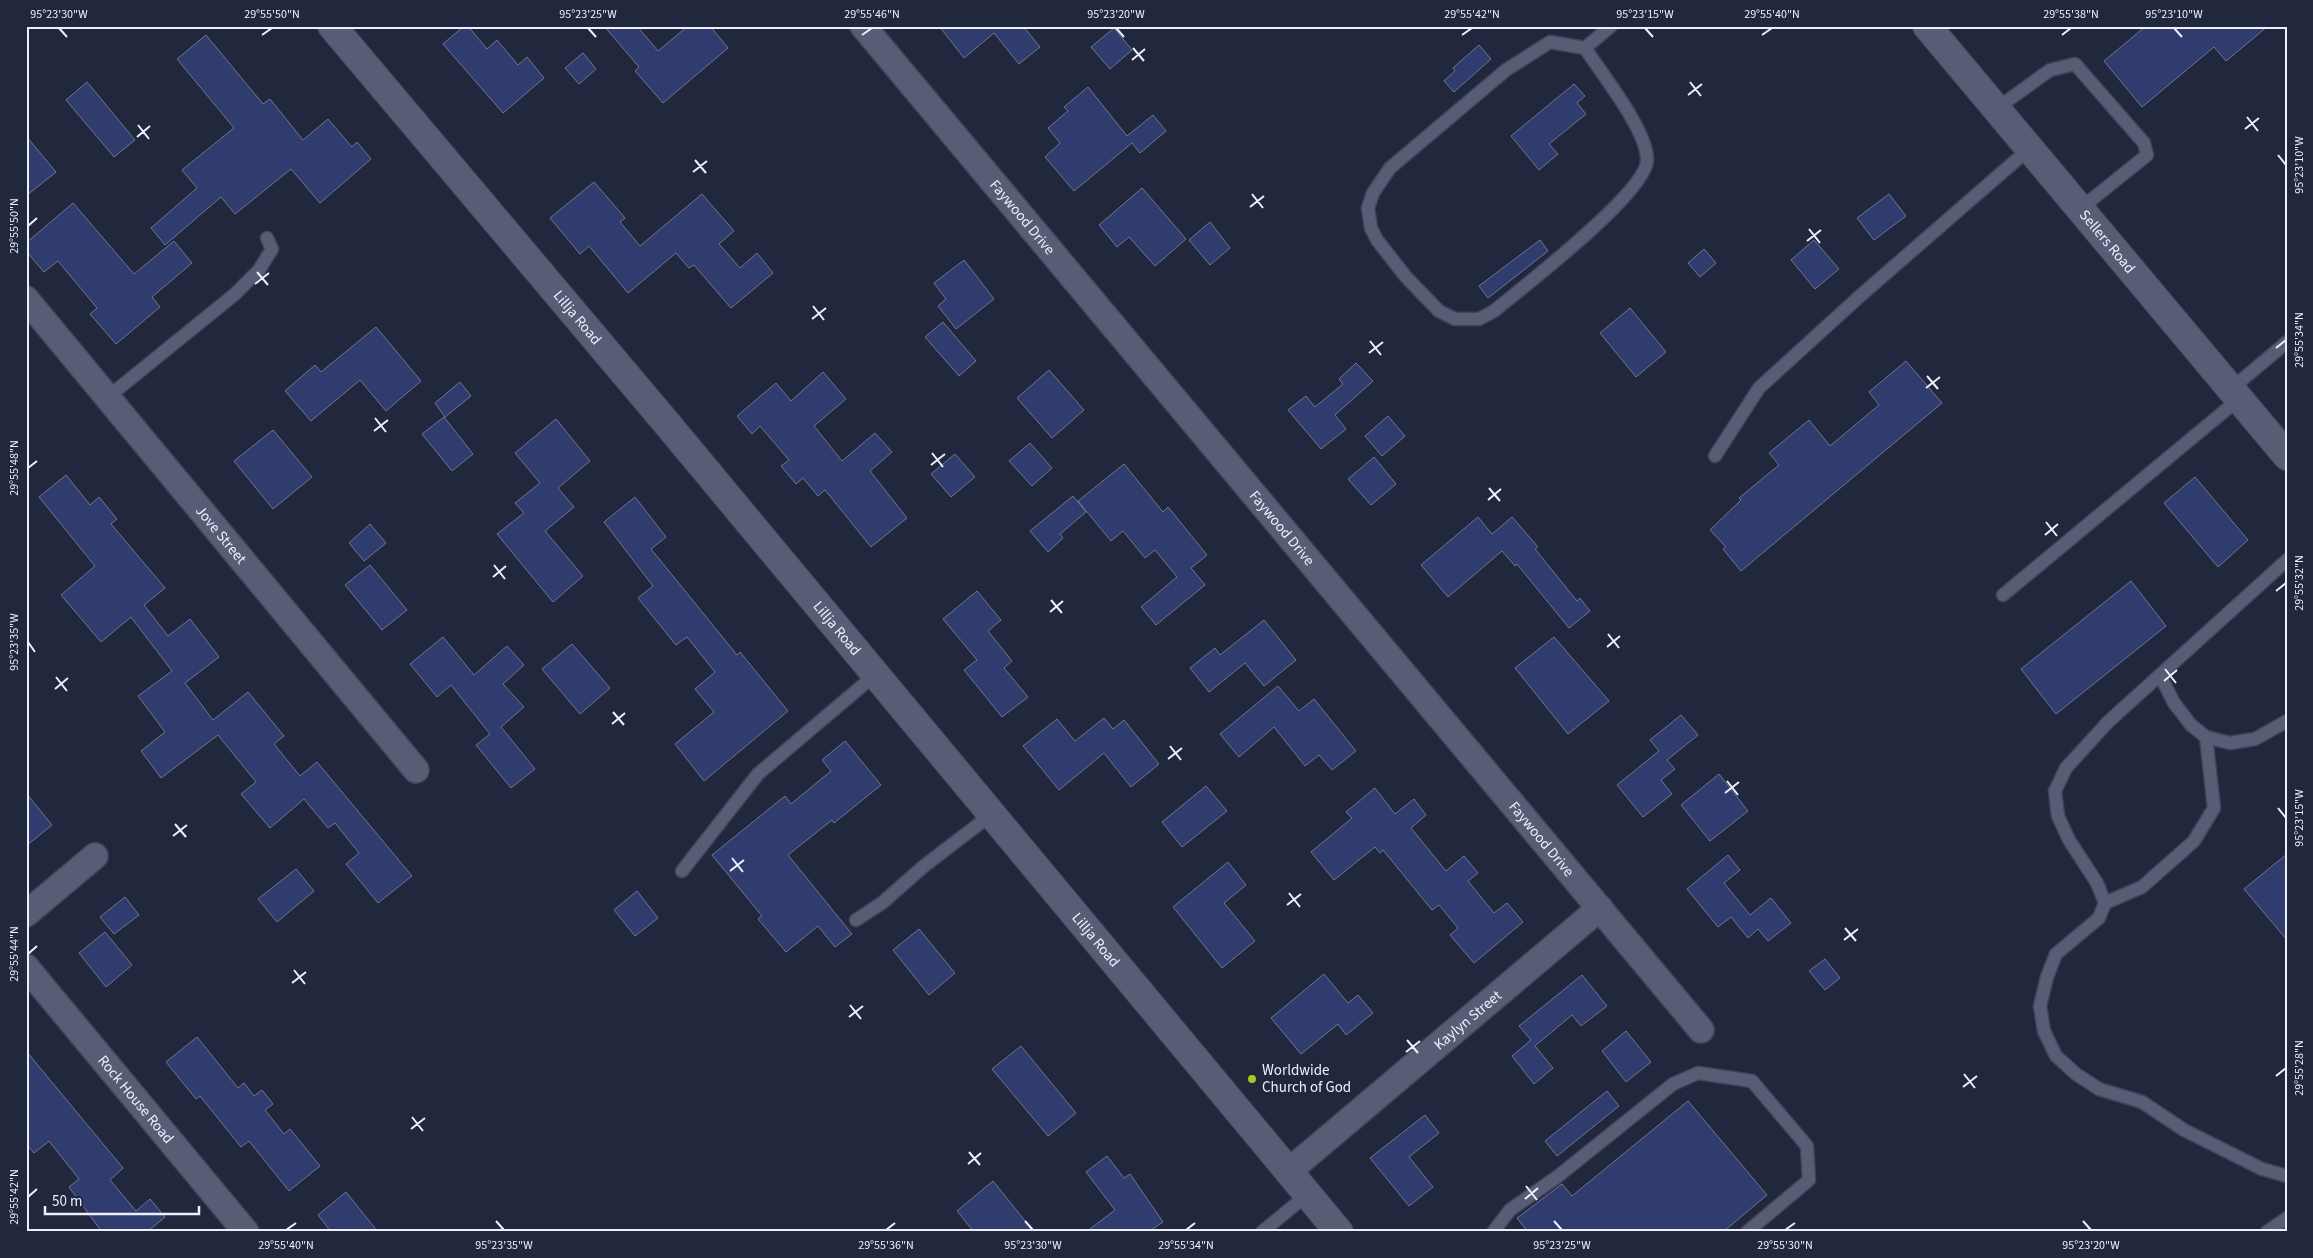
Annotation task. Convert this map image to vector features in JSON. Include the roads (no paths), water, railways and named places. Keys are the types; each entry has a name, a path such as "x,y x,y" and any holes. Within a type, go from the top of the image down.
{"street":[{"name":"Lillja Road","path":"332,26 876,674 1339,1232"},
{"name":"Faywood Drive","path":"863,26 1701,1030"},
{"name":"Sellers Road","path":"1927,26 2287,456"},
{"name":"Jove Street","path":"26,298 416,770"},
{"path":"26,914 95,856"},
{"name":"Kaylyn Street","path":"1289,1172 1600,908"},
{"name":"Rock House Road","path":"26,967 246,1232"}],"lane":[{"path":"1585,48 1610,26"},
{"path":"1550,42 1585,48 1636,126 1645,148 1647,161 1642,176 1618,206 1494,311 1479,319 1456,319 1439,311 1406,277 1370,228 1368,208 1373,193 1390,168 1506,70 1550,42"},
{"path":"1996,109 2050,70 2075,64 2144,143 2147,155 2080,208"},
{"path":"1715,456 1759,388 1860,296 2029,149"},
{"path":"108,398 235,294 259,270 272,249 267,238"},
{"path":"2003,595 2235,394 2287,342"},
{"path":"2287,560 2108,722 2066,768 2055,791 2058,816 2097,883 2105,903 2099,918 2056,954 2047,977 2040,1006 2044,1030 2056,1056 2076,1074 2099,1089 2142,1102 2184,1130 2262,1168 2287,1176"},
{"path":"682,871 758,774 876,674"},
{"path":"2160,675 2174,703 2191,725 2206,737 2230,742 2255,739 2287,721"},
{"path":"2105,903 2142,887 2194,841 2214,808 2206,737"},
{"path":"856,920 882,904 924,866 992,814"},
{"path":"1493,1232 1510,1210 1557,1177 1673,1084 1698,1073 1752,1081 1807,1146 1808,1180 1747,1232"},
{"path":"1262,1232 1308,1194"},
{"path":"2267,1232 2287,1218"}],"place":[{"name":"Worldwide Church of God","path":"1252,1079"}]}
